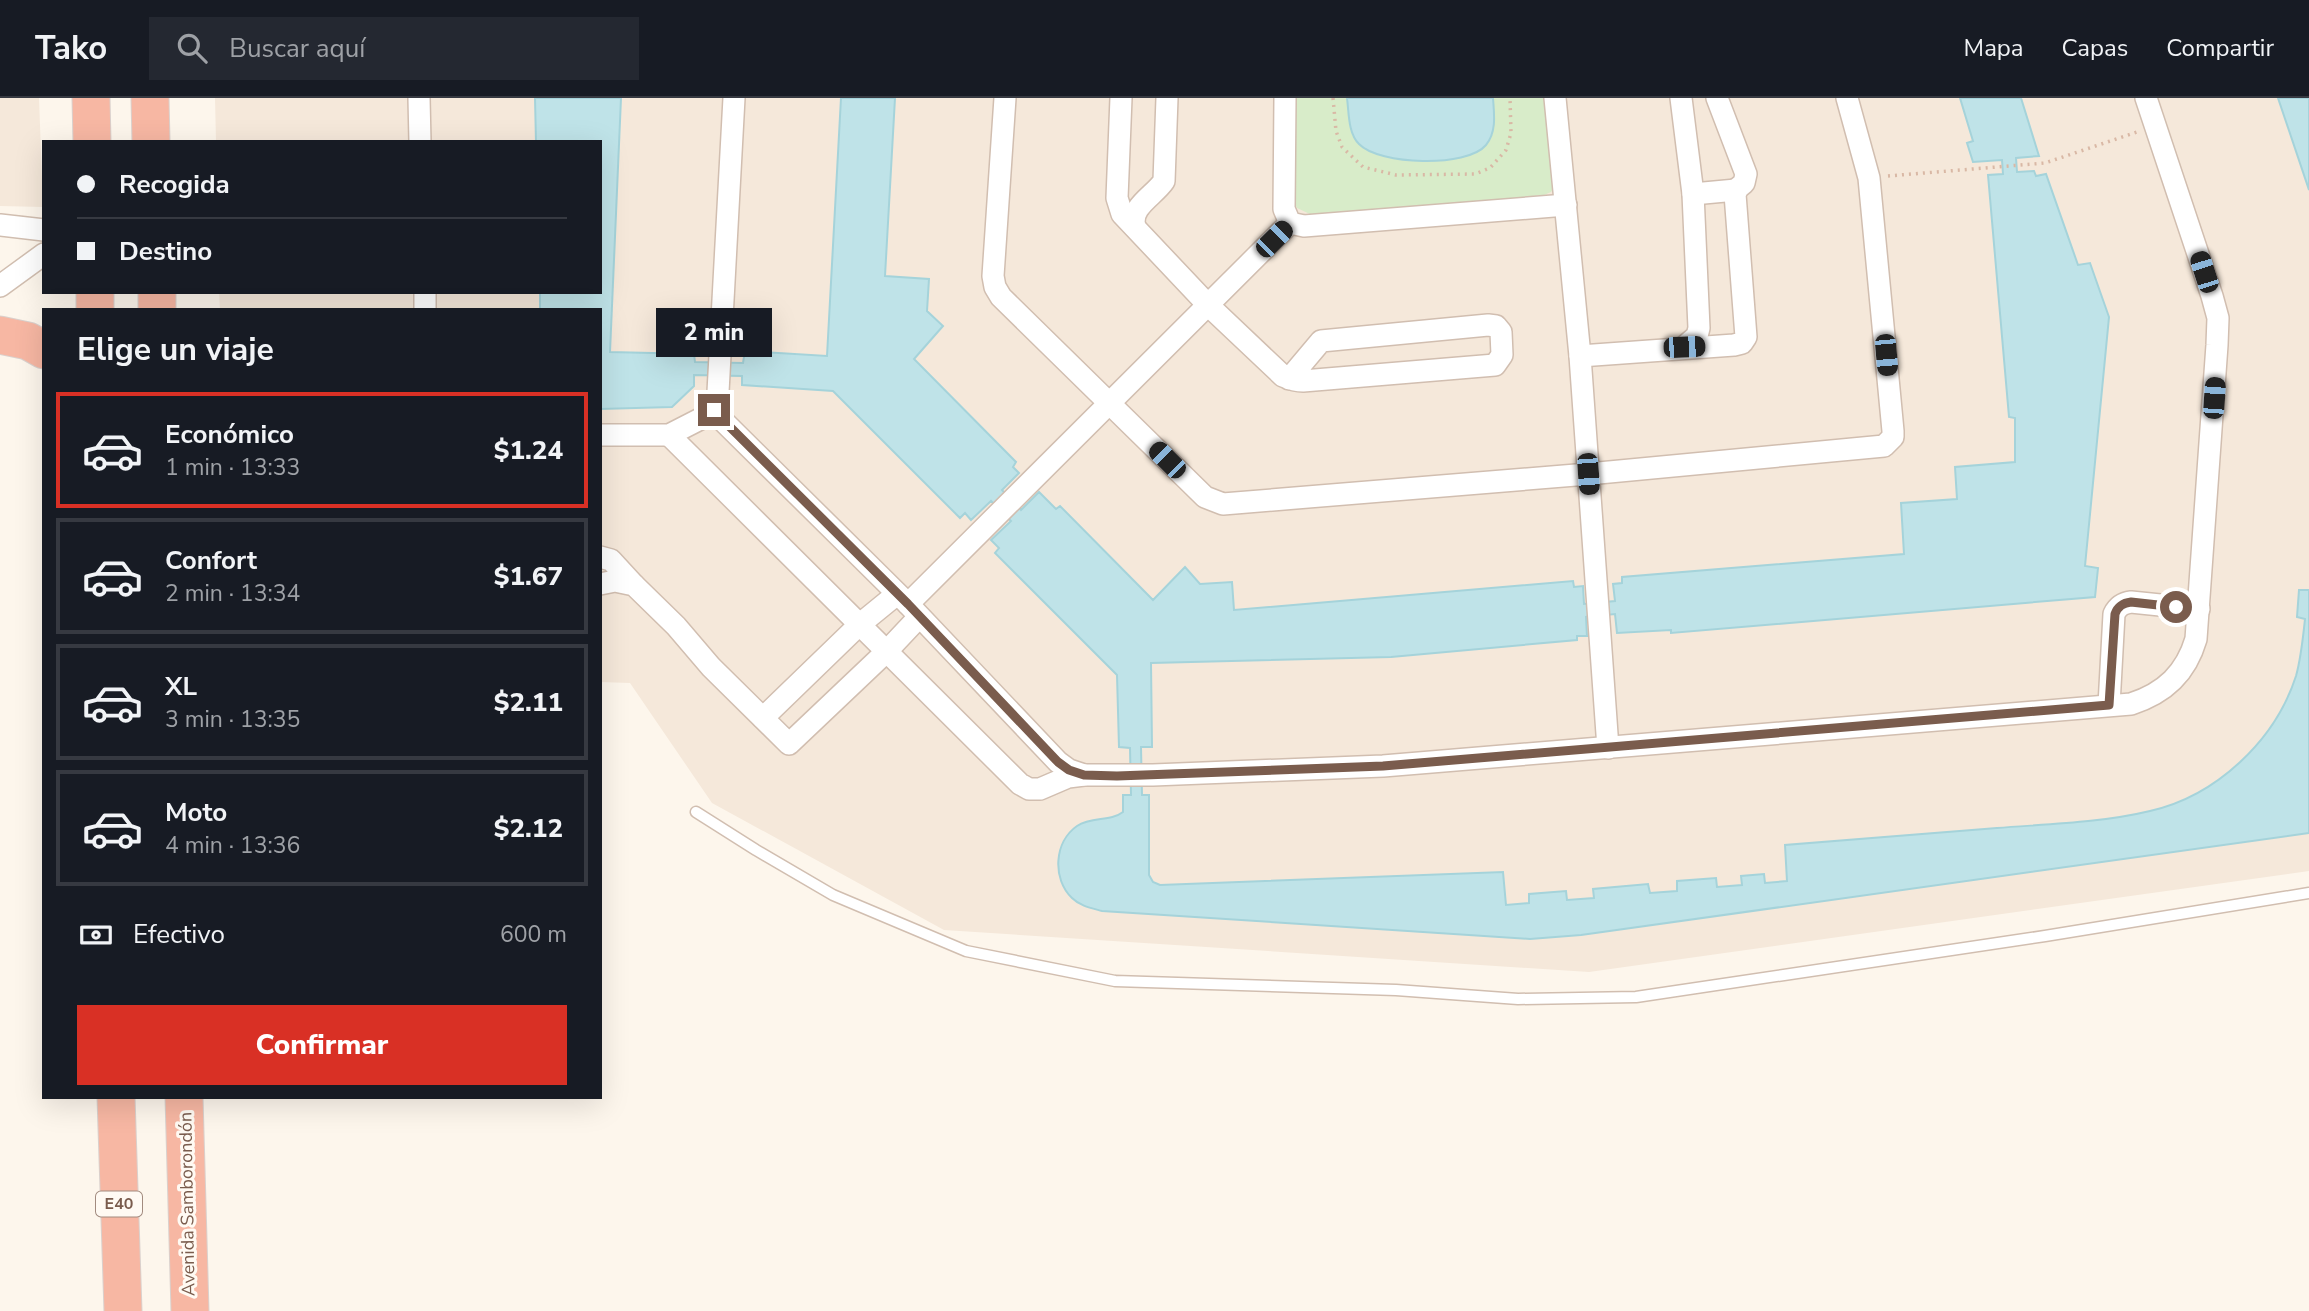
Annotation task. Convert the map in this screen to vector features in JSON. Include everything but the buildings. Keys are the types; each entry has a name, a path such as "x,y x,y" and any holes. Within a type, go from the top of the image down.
{"highway":[{"path":"91,98 92,140"},
{"path":"150,98 151,140"},
{"path":"0,334 28,341 42,348"},
{"name":"E40","path":"116,1099 123,1311"},
{"name":"Avenida Samborondón","path":"184,1099 190,1311"}],"street":[{"path":"419,98 420,140"},
{"path":"602,435 669,435 713,414 718,388 734,98"},
{"path":"1005,98 993,275 995,287 1001,297 1205,497 1223,504 1884,446 1890,442 1893,431 1869,178 1847,98"},
{"path":"1121,98 1117,198 1122,214 1278,373 1289,379 1303,380 1495,365 1502,355 1502,332 1496,326 1488,325 1321,341 1289,379"},
{"path":"1135,227 1133,221 1136,210 1164,181 1167,98"},
{"path":"1285,98 1284,209 1290,223"},
{"path":"1555,98 1580,356 1608,748"},
{"path":"1681,98 1693,194 1699,328 1697,336 1684,347"},
{"path":"1693,194 1736,191 1744,183 1746,174 1717,98"},
{"path":"669,435 1020,784 1030,789 1040,789 1068,777 1084,775 1383,766 2131,704 2165,689 2186,665 2193,650 2198,626 2218,318 2146,98"},
{"path":"1580,356 1742,343 1746,337 1736,191"},
{"path":"1290,223 1304,226 1566,205"},
{"path":"602,558 611,560 676,626 711,667 789,744 886,652 908,605 1290,223"},
{"path":"0,225 42,230"},
{"path":"0,286 42,255"},
{"path":"713,414 723,420 908,605 1058,762 1069,770 1084,775"},
{"path":"602,584 615,582 634,585"},
{"path":"2109,705 2117,608 2131,602 2199,608"},
{"path":"763,718 859,625 908,605"}],"lane":[{"path":"696,812 833,895 966,951 1115,981 1395,990 1518,999 1636,997 2309,893"}],"path":[{"path":"1333,98 1336,131 1342,147 1363,167 1396,175 1475,174 1490,168 1506,150 1511,133 1510,98"},
{"path":"1869,178 2045,163 2155,126"}],"shaded area":[{"path":"0,98 39,98 42,207 0,206"},
{"path":"215,98 2309,98 2309,871 1589,972 944,930 712,803 630,683 602,682 602,308 220,308 219,294 602,294 602,140 216,140"}],"green space":[{"path":"1294,98 1549,98 1555,186 1551,192 1544,195 1314,216 1297,208 1294,202"}],"water":[{"path":"535,98 621,98 610,352 694,354 695,362 743,363 745,351 827,356 841,98 895,98 885,276 929,279 927,311 943,326 914,359 1016,462 1013,467 1019,473 1002,490 1021,510 1039,492 1056,509 1060,506 1153,600 1185,567 1200,584 1232,582 1234,610 1573,581 1574,587 1583,586 1584,604 1615,601 1613,584 1622,583 1622,577 1904,554 1901,503 1957,499 1955,467 2015,462 2015,418 2009,417 1988,175 2003,174 2002,160 1973,162 1967,143 1973,141 1960,98 2021,98 2039,156 2016,158 2017,172 2034,171 2036,176 2046,174 2078,265 2090,263 2109,317 2085,566 2098,568 2095,597 1671,633 1671,630 1617,633 1615,614 1586,617 1587,636 1577,636 1577,640 1391,657 1151,663 1152,747 1141,747 1142,795 1149,795 1149,875 1153,882 1160,885 1503,872 1506,905 1529,903 1529,894 1566,891 1567,900 1594,898 1593,889 1648,884 1650,893 1677,891 1677,881 1716,878 1717,887 1742,885 1741,876 1764,874 1765,883 1787,881 1785,845 2074,822 2150,811 2174,804 2220,779 2258,743 2274,722 2296,676 2299,662 2305,619 2297,617 2299,590 2309,590 2309,833 1581,935 1530,939 1102,911 1082,905 1072,898 1061,881 1058,861 1064,841 1069,833 1083,823 1123,812 1123,795 1131,795 1130,748 1119,747 1117,675 995,553 999,548 991,540 1011,521 991,501 971,520 965,513 960,518 833,391 742,385 742,376 694,375 694,386 672,407 602,409 602,308 540,308 540,294 602,294 602,140 536,140"},
{"path":"1347,98 1493,98 1493,128 1486,145 1461,158 1403,160 1369,151 1359,144 1353,134"},
{"path":"2278,98 2309,98 2309,190"}],"route":[{"path":"714,410 713,414 723,420 908,604 1058,762 1069,770 1084,775 1383,766 2109,705 2117,608 2131,602 2176,607"}]}
